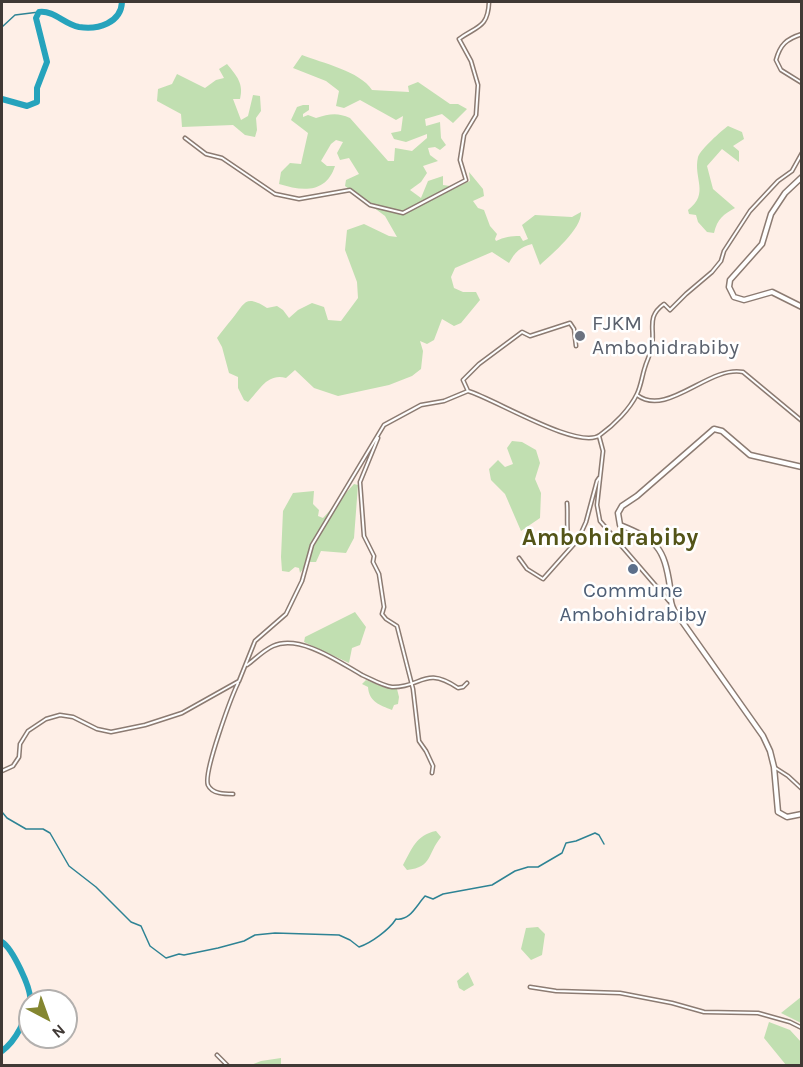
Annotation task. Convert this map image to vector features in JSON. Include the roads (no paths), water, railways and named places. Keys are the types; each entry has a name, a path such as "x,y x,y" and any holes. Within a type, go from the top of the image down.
{"main road":[{"path":"801,177 785,193 771,214 762,244 736,272 730,280 729,287 734,297 744,300 771,292 801,307"},
{"path":"801,467 750,454 722,430 714,429 638,496 622,506 618,513 621,525 646,535 663,553 667,567 669,601 763,736 774,767 778,812 788,817 801,814"}],"street":[{"path":"185,138 206,154 222,158 275,194 299,199 350,190 370,205 403,213 415,208 466,180 460,160 464,135 477,115 478,85 471,61 459,39 482,25 489,2"},
{"path":"801,34 788,39 779,48 776,60 781,70 801,83"},
{"path":"576,346 574,329 570,323 530,336 522,332 479,364 463,380 468,391 516,414 559,430 594,439 599,436 616,422 637,395 652,344 651,324 657,309 664,304 670,310 712,272 721,261 724,251 750,211 792,171 801,153"},
{"path":"637,395 646,400 662,400 680,394 700,382 727,372 738,371 743,372 801,421"},
{"path":"233,794 215,792 207,780 217,740 255,641 286,614 302,581 312,545 384,425 421,405 444,401 468,391"},
{"path":"380,432 360,482 364,536 374,556 373,562 379,574 384,607 382,614 397,626 404,650 415,700 419,741 433,766 432,773"},
{"path":"599,436 603,451 597,505 600,521 669,601"},
{"path":"519,558 526,569 543,579 577,542 586,522 599,478"},
{"path":"567,503 569,542 577,542"},
{"path":"247,665 273,646 297,643 331,657 370,679 392,687 431,677 458,688 467,683"},
{"path":"2,771 13,766 19,757 20,744 28,731 46,719 60,715 73,717 98,729 111,732 145,725 182,713 239,681"},
{"path":"774,767 788,776 801,789"},
{"path":"530,987 556,991 620,993 704,1012 758,1012 801,1028"},
{"path":"217,1054 228,1065"}],"waterway":[{"path":"2,99 27,106 37,102 37,88 47,62 36,18 39,12 49,13 86,28 101,26 113,20 118,15 122,2"},
{"path":"2,27 15,15 39,12"},
{"path":"2,812 7,818 26,829 43,829 50,833 69,866 96,887 131,922 141,926 150,946 166,958 218,948 244,941 255,935 275,933 339,935 359,947 379,936 396,919 409,915 425,896 433,899 443,894 492,885 515,871 538,867 562,853 566,843 595,833 599,835 604,844"},
{"path":"2,942 11,952 28,989"},
{"path":"2,1051 18,1032"}],"place":[{"name":"FJKM Ambohidrabiby","path":"580,336"},
{"name":"Commune Ambohidrabiby","path":"633,569"}],"district":[{"name":"Ambohidrabiby","path":"610,538"}]}
